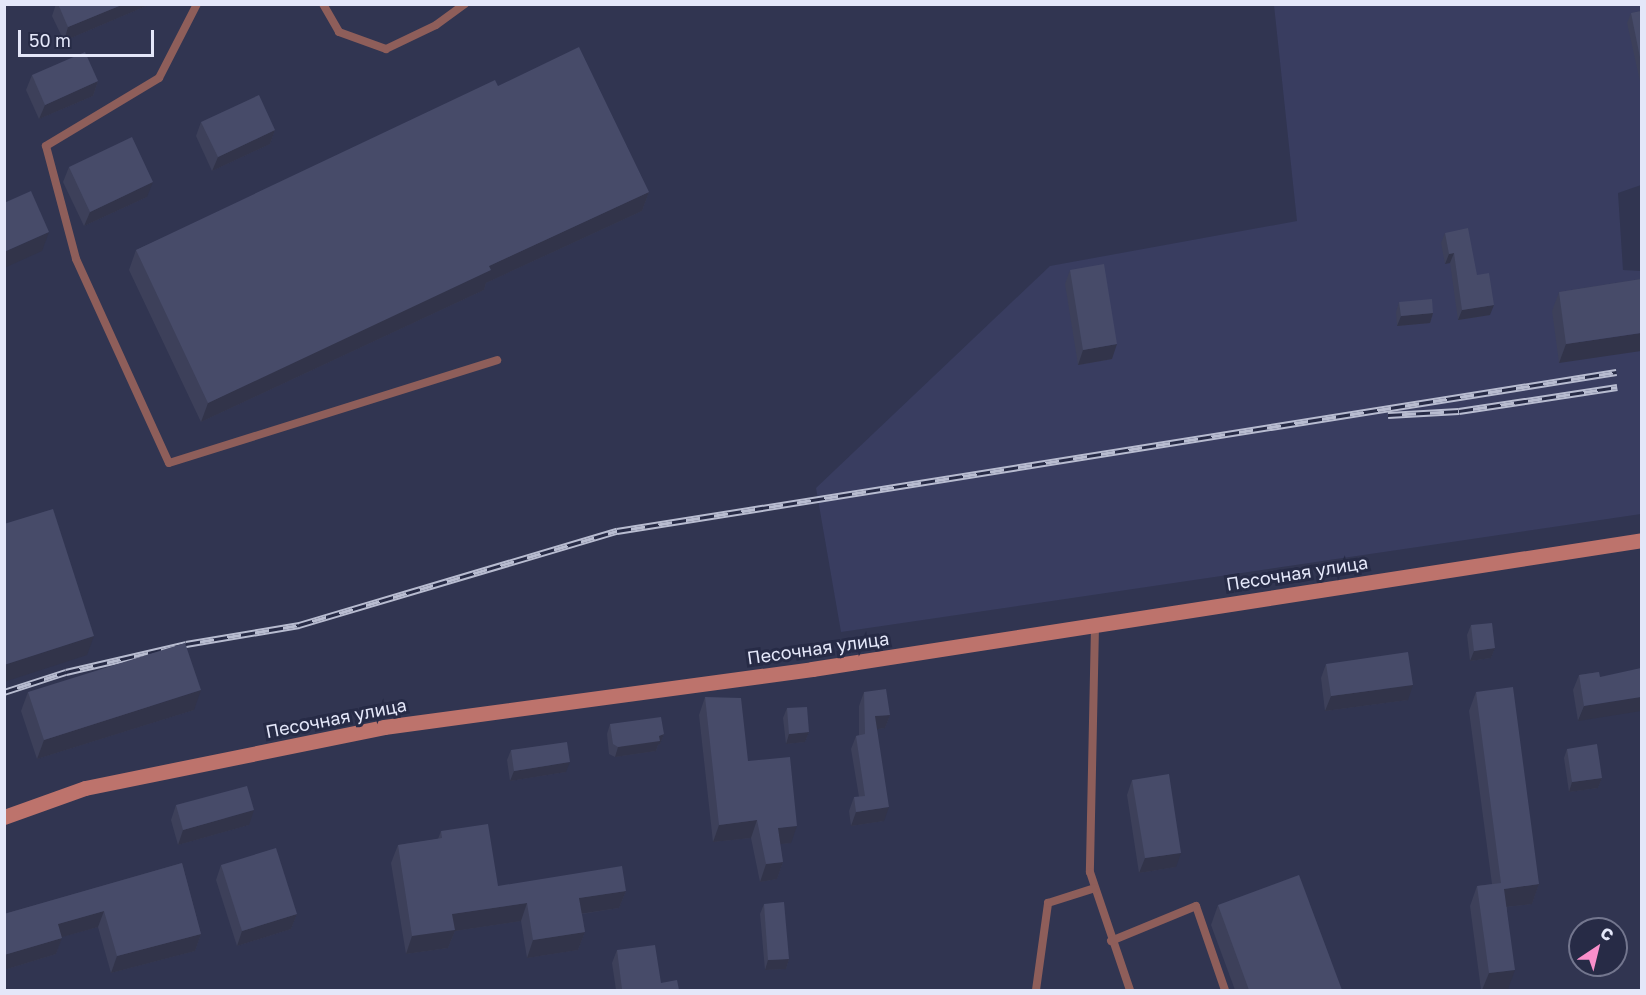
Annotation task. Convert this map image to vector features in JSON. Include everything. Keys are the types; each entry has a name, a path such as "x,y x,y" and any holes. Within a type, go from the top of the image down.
{"street":[{"name":"Песочная улица","path":"4,817 85,788 384,727 812,669 1641,540"}],"lane":[{"path":"197,4 159,78 46,146 76,259 169,463 497,360"},
{"path":"323,4 339,32 386,49 436,25 465,4"},
{"path":"1095,626 1090,872 1111,941 1130,990"},
{"path":"1036,990 1048,903 1095,888"},
{"path":"1111,941 1196,906 1225,990"}],"shaded area":[{"path":"1274,5 1641,5 1641,185 1618,193 1623,270 1641,271 1641,514 841,632 816,488 1050,266 1297,221"}],"building":[{"path":"58,4 124,4 68,27"},
{"path":"1641,11 1641,62 1631,13"},
{"path":"579,47 649,192 489,266 491,270 208,403 136,250 495,80 498,86"},
{"path":"85,52 98,81 45,105 32,75"},
{"path":"259,95 275,130 218,157 201,122"},
{"path":"132,137 153,182 90,212 69,167"},
{"path":"31,191 49,232 4,252 4,203"},
{"path":"1468,228 1477,275 1489,273 1494,305 1462,310 1454,253 1449,254 1445,233"},
{"path":"1104,264 1117,344 1083,350 1070,270"},
{"path":"1641,279 1641,333 1566,344 1559,292"},
{"path":"1432,299 1433,313 1401,316 1399,302"},
{"path":"53,509 94,636 4,665 4,524"},
{"path":"1492,623 1495,648 1474,651 1471,625"},
{"path":"185,643 201,690 44,740 28,692"},
{"path":"1408,652 1413,685 1331,696 1326,664"},
{"path":"1641,668 1641,697 1584,706 1579,675 1599,672 1600,677"},
{"path":"1513,687 1539,884 1504,889 1515,970 1489,973 1477,886 1501,883 1476,692"},
{"path":"886,689 890,715 875,716 889,807 856,812 854,797 865,796 856,736 865,734 864,692"},
{"path":"705,697 741,698 748,761 790,757 797,826 778,828 783,862 766,864 757,820 719,825"},
{"path":"807,707 809,732 789,734 787,708"},
{"path":"661,717 664,734 659,736 660,741 618,747 613,744 610,724"},
{"path":"567,742 570,762 514,771 511,750"},
{"path":"1597,744 1602,778 1572,782 1567,749"},
{"path":"1169,774 1181,853 1145,858 1132,780"},
{"path":"247,786 254,810 183,830 176,805"},
{"path":"488,824 498,886 622,866 626,891 579,898 585,932 533,940 527,903 452,914 455,930 412,936 398,845 442,838 441,831"},
{"path":"276,848 297,914 242,931 221,865"},
{"path":"182,863 201,934 117,956 104,911 58,924 62,938 4,955 4,914"},
{"path":"1299,875 1342,990 1249,990 1218,905"},
{"path":"784,902 789,959 768,960 764,904"},
{"path":"655,945 661,983 677,980 679,990 611,990 622,989 617,950"}],"railway":[{"path":"4,692 66,672 186,644 299,625 617,531 1616,372"},
{"path":"1388,415 1459,411 1617,387"}]}
